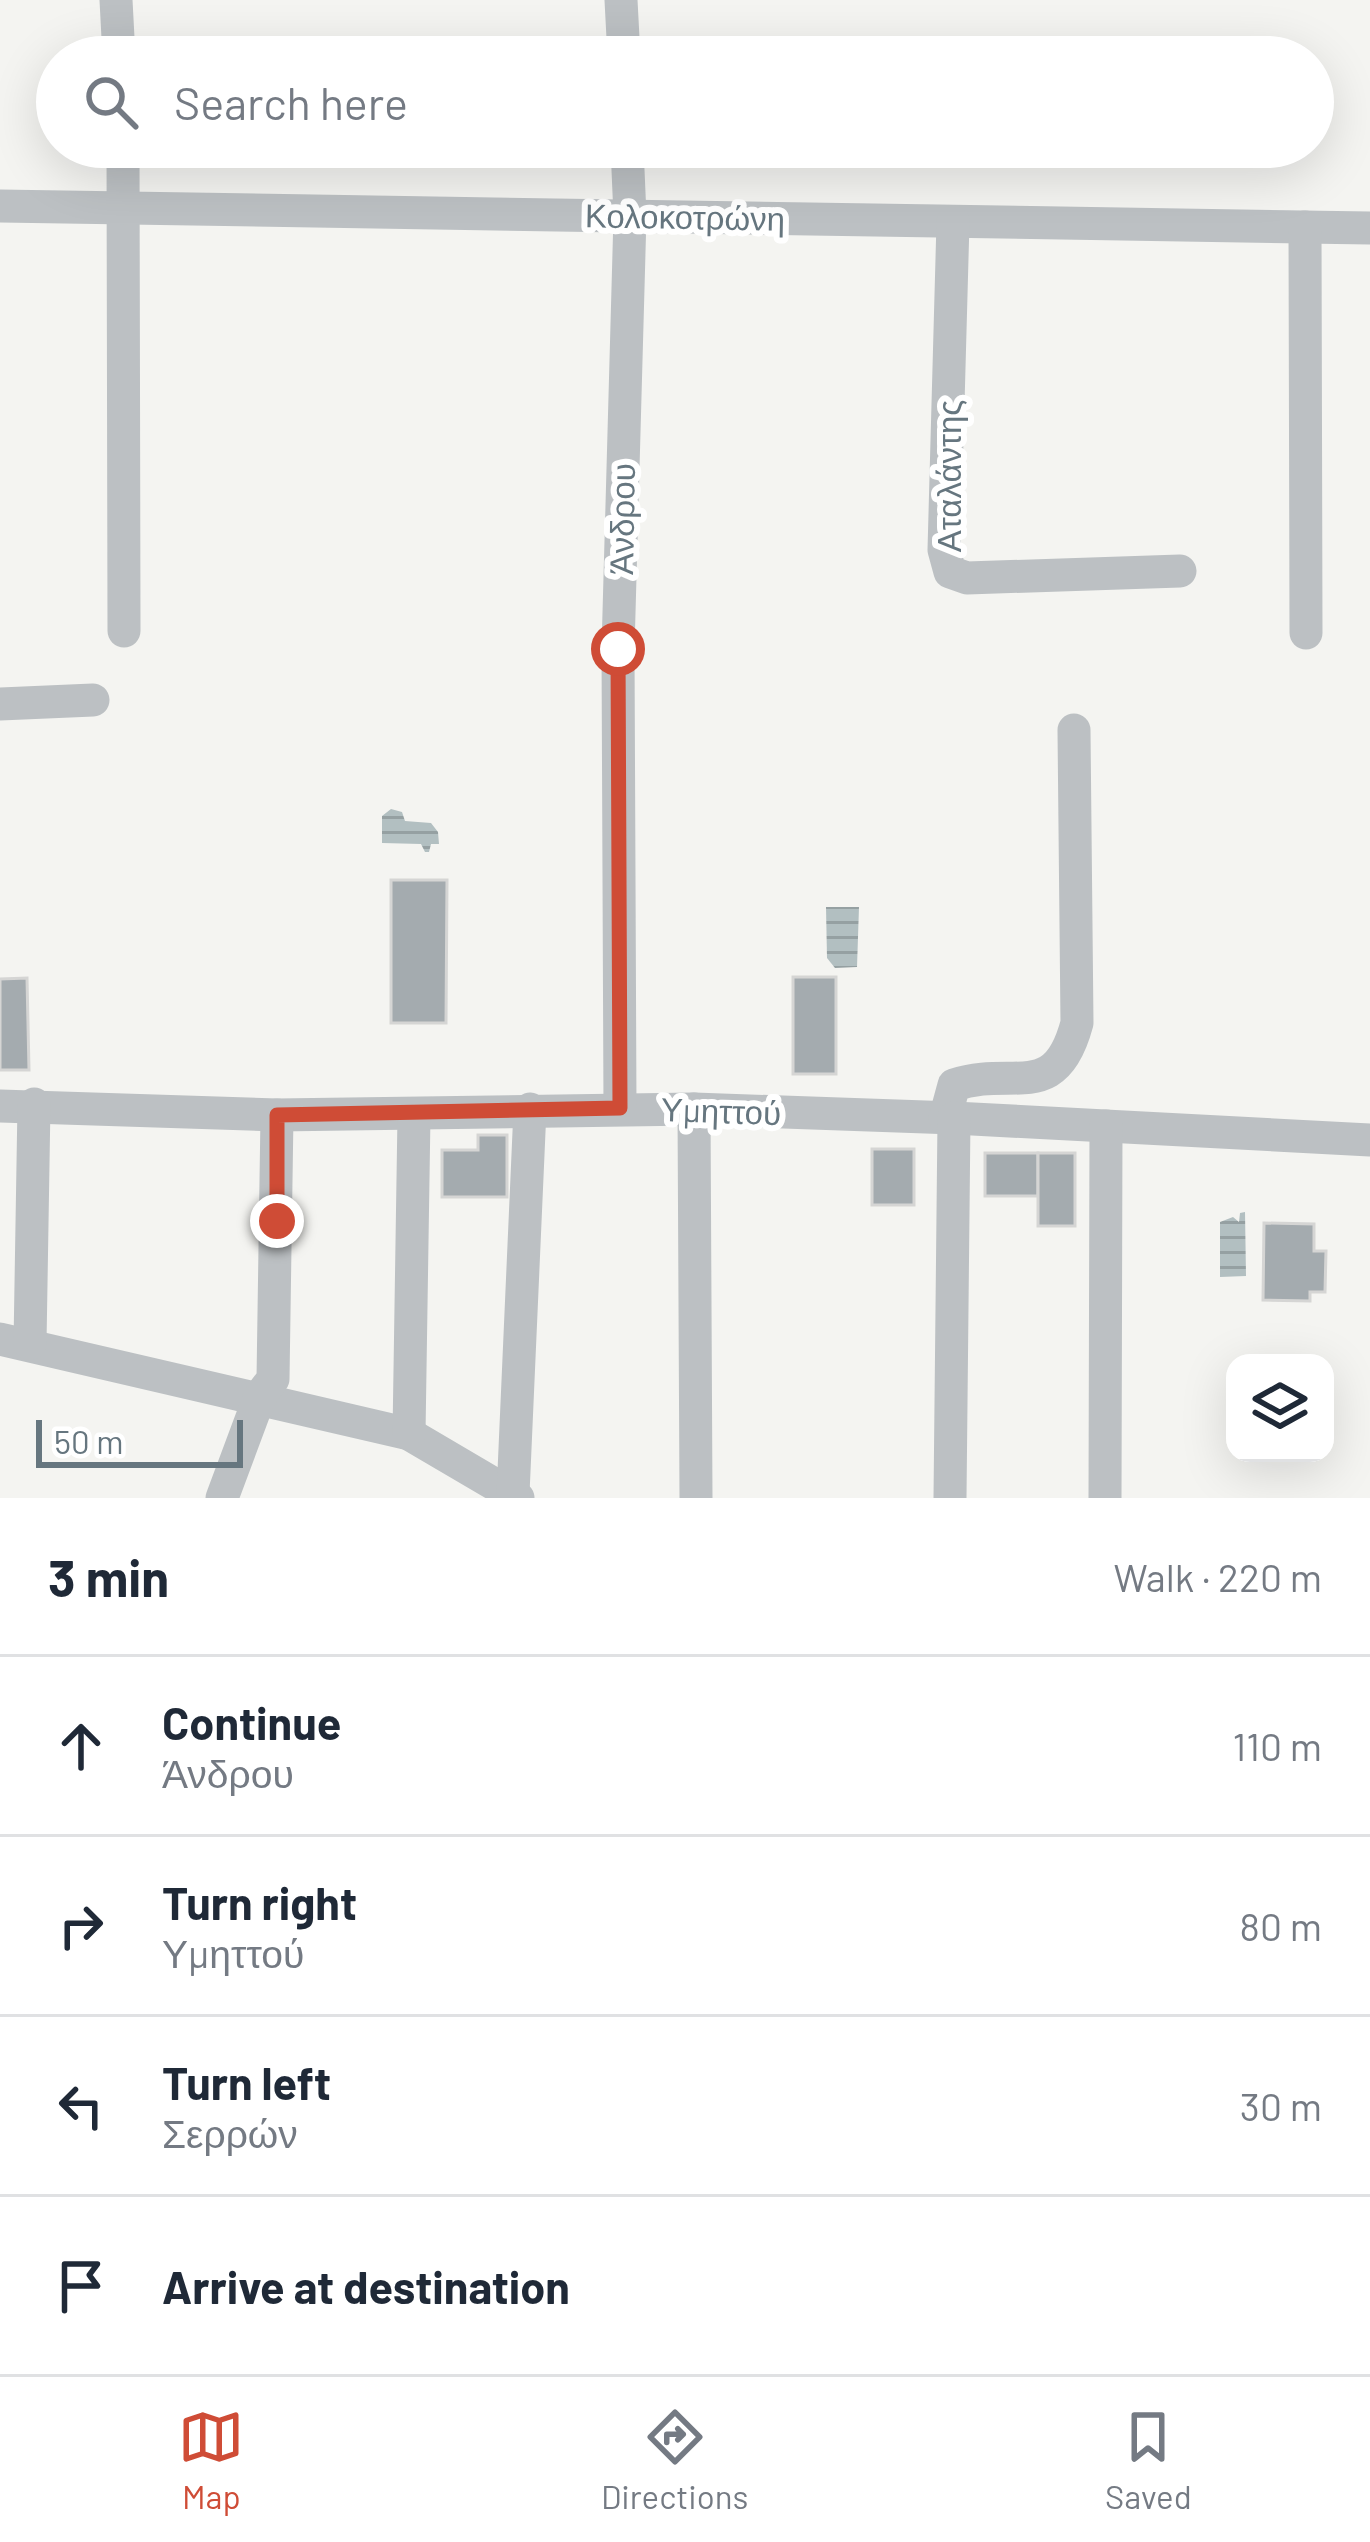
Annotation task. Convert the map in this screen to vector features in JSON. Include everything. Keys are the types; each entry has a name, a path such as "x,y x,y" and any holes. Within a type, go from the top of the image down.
{"street":[{"path":"116,0 118,36"},
{"path":"621,0 623,36"},
{"path":"124,168 124,631"},
{"name":"Άνδρου","path":"620,1108 618,649 628,168"},
{"name":"Κολοκοτρώνη","path":"0,206 1370,228"},
{"name":"Αταλάντης","path":"953,221 944,550 950,572 967,578 1180,571"},
{"path":"1305,227 1306,633"},
{"path":"0,704 93,700"},
{"path":"950,1498 950,1118 955,1085 1042,1075 1057,1069 1072,1042 1077,1023 1075,730"},
{"path":"34,1104 15,1341 409,1434 516,1496 530,1109"},
{"name":"Υμηττού","path":"0,1106 277,1115 694,1109 1370,1140"},
{"path":"694,1109 696,1498"},
{"path":"409,1434 414,1114"},
{"path":"222,1498 260,1396 272,1379 277,1115"},
{"path":"1105,1498 1106,1126"}],"shaded area":[{"path":"391,809 402,812 405,821 431,823 439,844 431,844 425,852 421,844 382,843 382,816"},
{"path":"826,907 859,907 857,967 835,968 827,958"},
{"path":"1245,1212 1246,1276 1220,1277 1220,1222 1233,1217 1239,1222 1240,1213"}],"building":[{"path":"391,880 447,880 446,1023 391,1023"},
{"path":"793,977 836,977 836,1074 793,1074"},
{"path":"27,978 29,1070 0,1070 0,979"},
{"path":"478,1135 507,1135 507,1197 442,1197 442,1150 478,1150"},
{"path":"872,1149 914,1149 914,1205 872,1205"},
{"path":"985,1153 1038,1153 1038,1196 985,1196"},
{"path":"1038,1153 1075,1153 1075,1226 1038,1226"},
{"path":"1264,1223 1314,1224 1314,1251 1326,1251 1325,1292 1310,1292 1310,1301 1263,1300"}],"route":[{"path":"277,1221 277,1115 620,1108 618,649"}]}
